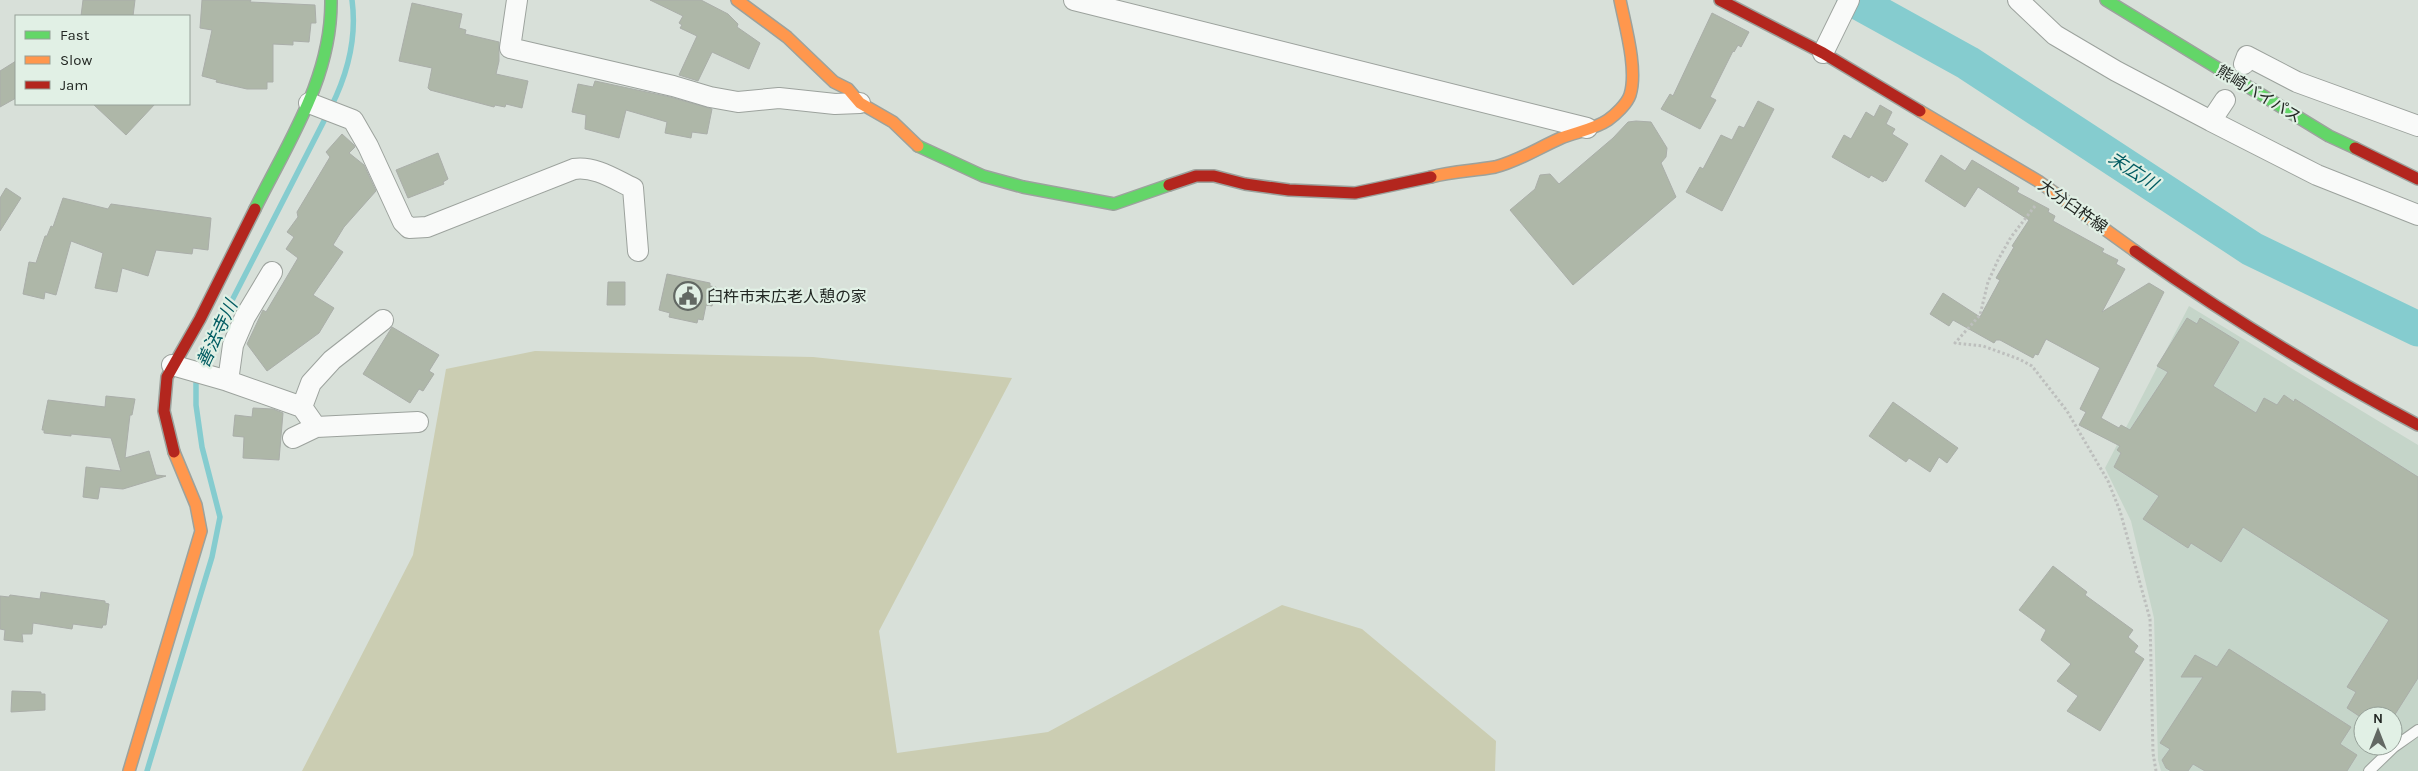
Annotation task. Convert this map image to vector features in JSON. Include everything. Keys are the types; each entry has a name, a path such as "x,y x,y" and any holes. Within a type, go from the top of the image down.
{"main road":[{"path":"129,771 201,531 201,515 174,456 166,431 165,386 178,367 198,322 312,104 332,30 331,0"},
{"path":"738,0 741,5 787,37 834,82 848,89 860,103 893,122 921,148 983,176 1023,187 1114,204 1196,176 1214,176 1245,184 1289,190 1355,193 1408,183 1435,174 1493,167 1522,159 1587,128 1607,121 1628,100 1631,92 1628,40 1620,0"},
{"name":"大分臼杵線","path":"1720,0 1823,53 2038,181 2206,301 2330,378 2418,425"},
{"name":"熊崎バイパス","path":"2106,0 2139,22 2329,136 2418,179"}],"street":[{"path":"517,0 510,48 673,86 710,97 738,102 779,98 835,104 860,103"},
{"path":"1074,0 1587,128"},
{"path":"1823,53 1849,0"},
{"path":"2018,0 2055,36 2116,71 2317,175 2418,215"},
{"path":"2244,64 2247,56 2297,82 2418,126"},
{"path":"2211,121 2225,100"},
{"path":"312,104 353,120 368,146 403,222 409,228 427,227 574,169 584,168 592,169 633,188 638,251"},
{"path":"223,379 233,345 245,317 272,272"},
{"path":"302,407 311,383 332,360 383,320"},
{"path":"178,367 223,379 302,407 316,427"},
{"path":"293,438 316,427 418,422"}],"lane":[{"path":"2369,771 2394,747 2418,730"}],"path":[{"path":"2038,181 2043,196 2011,237 1988,282 1980,314 1956,344 1983,346 2032,366 2067,412 2108,481 2120,511 2150,619 2153,753 2156,771"}],"shaded area":[{"path":"2189,306 2418,445 2418,771 2161,771 2158,760 2154,618 2131,521 2105,468"},
{"path":"535,351 813,357 1012,378 879,631 897,753 1048,732 1282,605 1362,629 1496,741 1495,771 302,771 413,555 446,369"}],"building":[{"path":"83,0 135,0 133,15 81,15"},
{"path":"202,0 251,0 250,2 315,5 316,23 311,23 309,42 293,41 293,45 273,44 273,82 267,82 267,89 247,89 216,82 217,80 202,76 212,30 200,28"},
{"path":"650,0 701,0 728,14 738,24 737,27 760,43 749,69 712,52 698,81 679,75 697,36 680,28 682,25 679,23 683,16"},
{"path":"412,3 462,14 459,28 466,30 465,34 499,42 499,61 496,74 528,81 522,108 506,104 505,107 495,105 494,107 430,90 428,88 432,68 399,61"},
{"path":"1712,13 1749,32 1741,47 1738,45 1733,51 1710,97 1716,100 1700,129 1661,109 1670,94 1673,96"},
{"path":"15,62 15,99 0,107 0,71"},
{"path":"595,81 670,97 712,109 707,134 692,132 691,138 665,133 667,122 626,110 619,138 585,129 586,115 572,112 578,84 593,87"},
{"path":"1758,101 1774,109 1722,211 1686,192 1700,167 1703,169 1721,135 1732,140 1739,126 1744,128"},
{"path":"94,105 154,105 126,135"},
{"path":"1880,105 1892,112 1886,124 1895,129 1892,134 1908,144 1886,181 1884,180 1883,182 1871,175 1869,178 1832,157 1844,135 1851,139 1866,112 1874,117"},
{"path":"1628,122 1651,122 1667,148 1666,157 1661,163 1676,197 1573,285 1510,210 1535,189 1540,175 1550,174 1559,184 1613,138"},
{"path":"342,134 354,145 355,147 349,153 364,165 376,191 344,227 333,245 343,252 313,295 334,308 319,333 267,371 247,344 263,310 266,312 298,258 286,249 294,237 287,232 298,217 297,212 330,157 326,152"},
{"path":"438,153 448,179 443,182 444,184 408,198 396,170"},
{"path":"1941,155 1965,171 1972,160 2019,188 2017,192 2049,209 2048,212 2055,216 2053,221 2104,249 2102,252 2118,260 2116,264 2125,269 2102,312 2149,283 2164,292 2101,418 2119,428 2121,425 2130,430 2168,372 2157,366 2187,318 2197,324 2200,318 2239,342 2213,386 2256,413 2264,398 2277,405 2284,395 2294,402 2295,399 2418,477 2418,678 2400,706 2353,706 2353,712 2347,708 2356,692 2347,687 2389,620 2243,527 2221,562 2191,543 2188,548 2143,519 2159,496 2114,467 2121,453 2117,450 2120,446 2079,425 2086,412 2080,409 2100,368 2046,339 2038,355 2035,354 2033,358 2000,340 1996,340 1994,343 1953,320 1949,326 1930,314 1943,293 1980,317 2000,280 1996,278 2014,247 2012,246 2029,220 1978,187 1965,207 1925,181"},
{"path":"6,188 21,198 0,231 0,198"},
{"path":"63,198 108,209 111,204 211,218 208,250 193,248 192,254 156,250 148,276 122,268 117,292 95,288 103,253 71,241 56,295 45,292 44,299 23,294 29,262 36,263 45,236 47,236 51,226 53,227"},
{"name":"臼杵市末広老人憩の家","path":"667,274 710,283 710,286 716,287 712,306 706,305 703,320 698,319 697,323 669,317 670,313 659,310"},
{"path":"608,282 625,282 625,305 607,305"},
{"path":"392,327 439,355 429,371 434,374 423,391 419,389 410,403 363,374"},
{"path":"106,396 135,399 132,415 130,415 125,458 149,451 156,475 166,476 123,489 100,487 98,499 83,497 86,467 121,471 111,438 44,433 44,430 42,430 48,400 105,407"},
{"path":"1893,402 1958,448 1947,463 1939,457 1930,472 1909,458 1906,462 1869,436"},
{"path":"253,408 273,409 283,413 279,460 243,458 244,437 233,436 235,415 252,417"},
{"path":"2053,566 2087,592 2085,595 2133,630 2128,637 2138,646 2134,652 2144,659 2100,731 2067,711 2078,696 2057,681 2071,664 2041,640 2046,630 2019,610"},
{"path":"41,592 105,601 105,603 109,604 106,625 103,625 102,628 73,624 72,629 33,623 32,634 22,634 23,642 4,640 5,630 0,629 0,596 9,597 10,595 40,599"},
{"path":"2229,649 2351,727 2340,744 2353,752 2353,756 2356,756 2347,771 2205,771 2193,764 2188,771 2171,771 2166,768 2162,760 2170,749 2160,743 2203,677 2181,677 2195,655 2217,667"},
{"path":"12,691 41,692 41,694 45,694 45,710 11,712"}],"waterway":[{"name":"善法寺川","path":"331,107 350,55 353,28 352,0"},
{"name":"末広川","path":"1854,0 1968,63 2252,249 2418,329"},
{"name":"善法寺川","path":"147,771 212,557 220,517 202,447 196,405 196,382 202,359 327,115"}],"traffic: fast":[{"path":"255,209 294,134 316,83 329,29 331,0"},
{"path":"2106,0 2329,136 2355,148"},
{"path":"918,146 983,176 1023,187 1114,204 1169,185"}],"traffic: slow":[{"path":"737,0 787,37 834,82 848,89 860,103 893,122 918,146"},
{"path":"1431,177 1504,164 1561,138 1597,126 1617,112 1630,95 1633,73 1620,0"},
{"path":"1920,111 2038,181 2135,251"},
{"path":"129,771 201,531 196,505 174,452"}],"traffic: jam":[{"path":"1720,0 1823,53 1920,111"},
{"path":"2355,148 2418,179"},
{"path":"1169,185 1196,176 1214,176 1245,184 1289,190 1355,193 1431,177"},
{"path":"174,452 164,411 167,377 200,319 255,209"},
{"path":"2135,251 2204,298 2274,342 2345,385 2418,425"}],"place":[{"name":"臼杵市末広老人憩の家","path":"688,296"}]}
